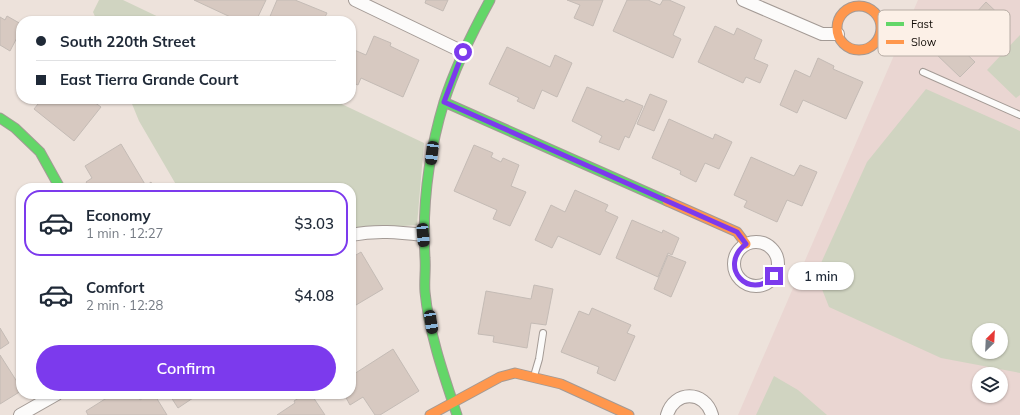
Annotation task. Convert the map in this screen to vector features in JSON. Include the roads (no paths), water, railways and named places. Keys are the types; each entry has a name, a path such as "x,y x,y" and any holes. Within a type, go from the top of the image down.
{"street":[{"path":"355,0 463,52"},
{"path":"457,415 438,358 425,292 423,235 432,153 444,102 463,52 490,0"},
{"path":"743,0 822,34 838,34"},
{"path":"878,17 870,9 861,6 853,7 842,14 839,20 838,34 845,45 857,50 864,49 877,41 878,39"},
{"path":"444,102 737,232 746,244"},
{"path":"0,118 15,128 40,152 57,183"},
{"path":"356,234 370,231 393,231 423,235"},
{"path":"430,415 500,377 516,373 534,376 561,384 630,415"},
{"path":"667,415 670,407 677,400 686,396 693,396 706,403 712,415"},
{"path":"20,415 48,399"}],"lane":[{"path":"923,72 1020,115"},
{"path":"534,376 543,333"}]}
